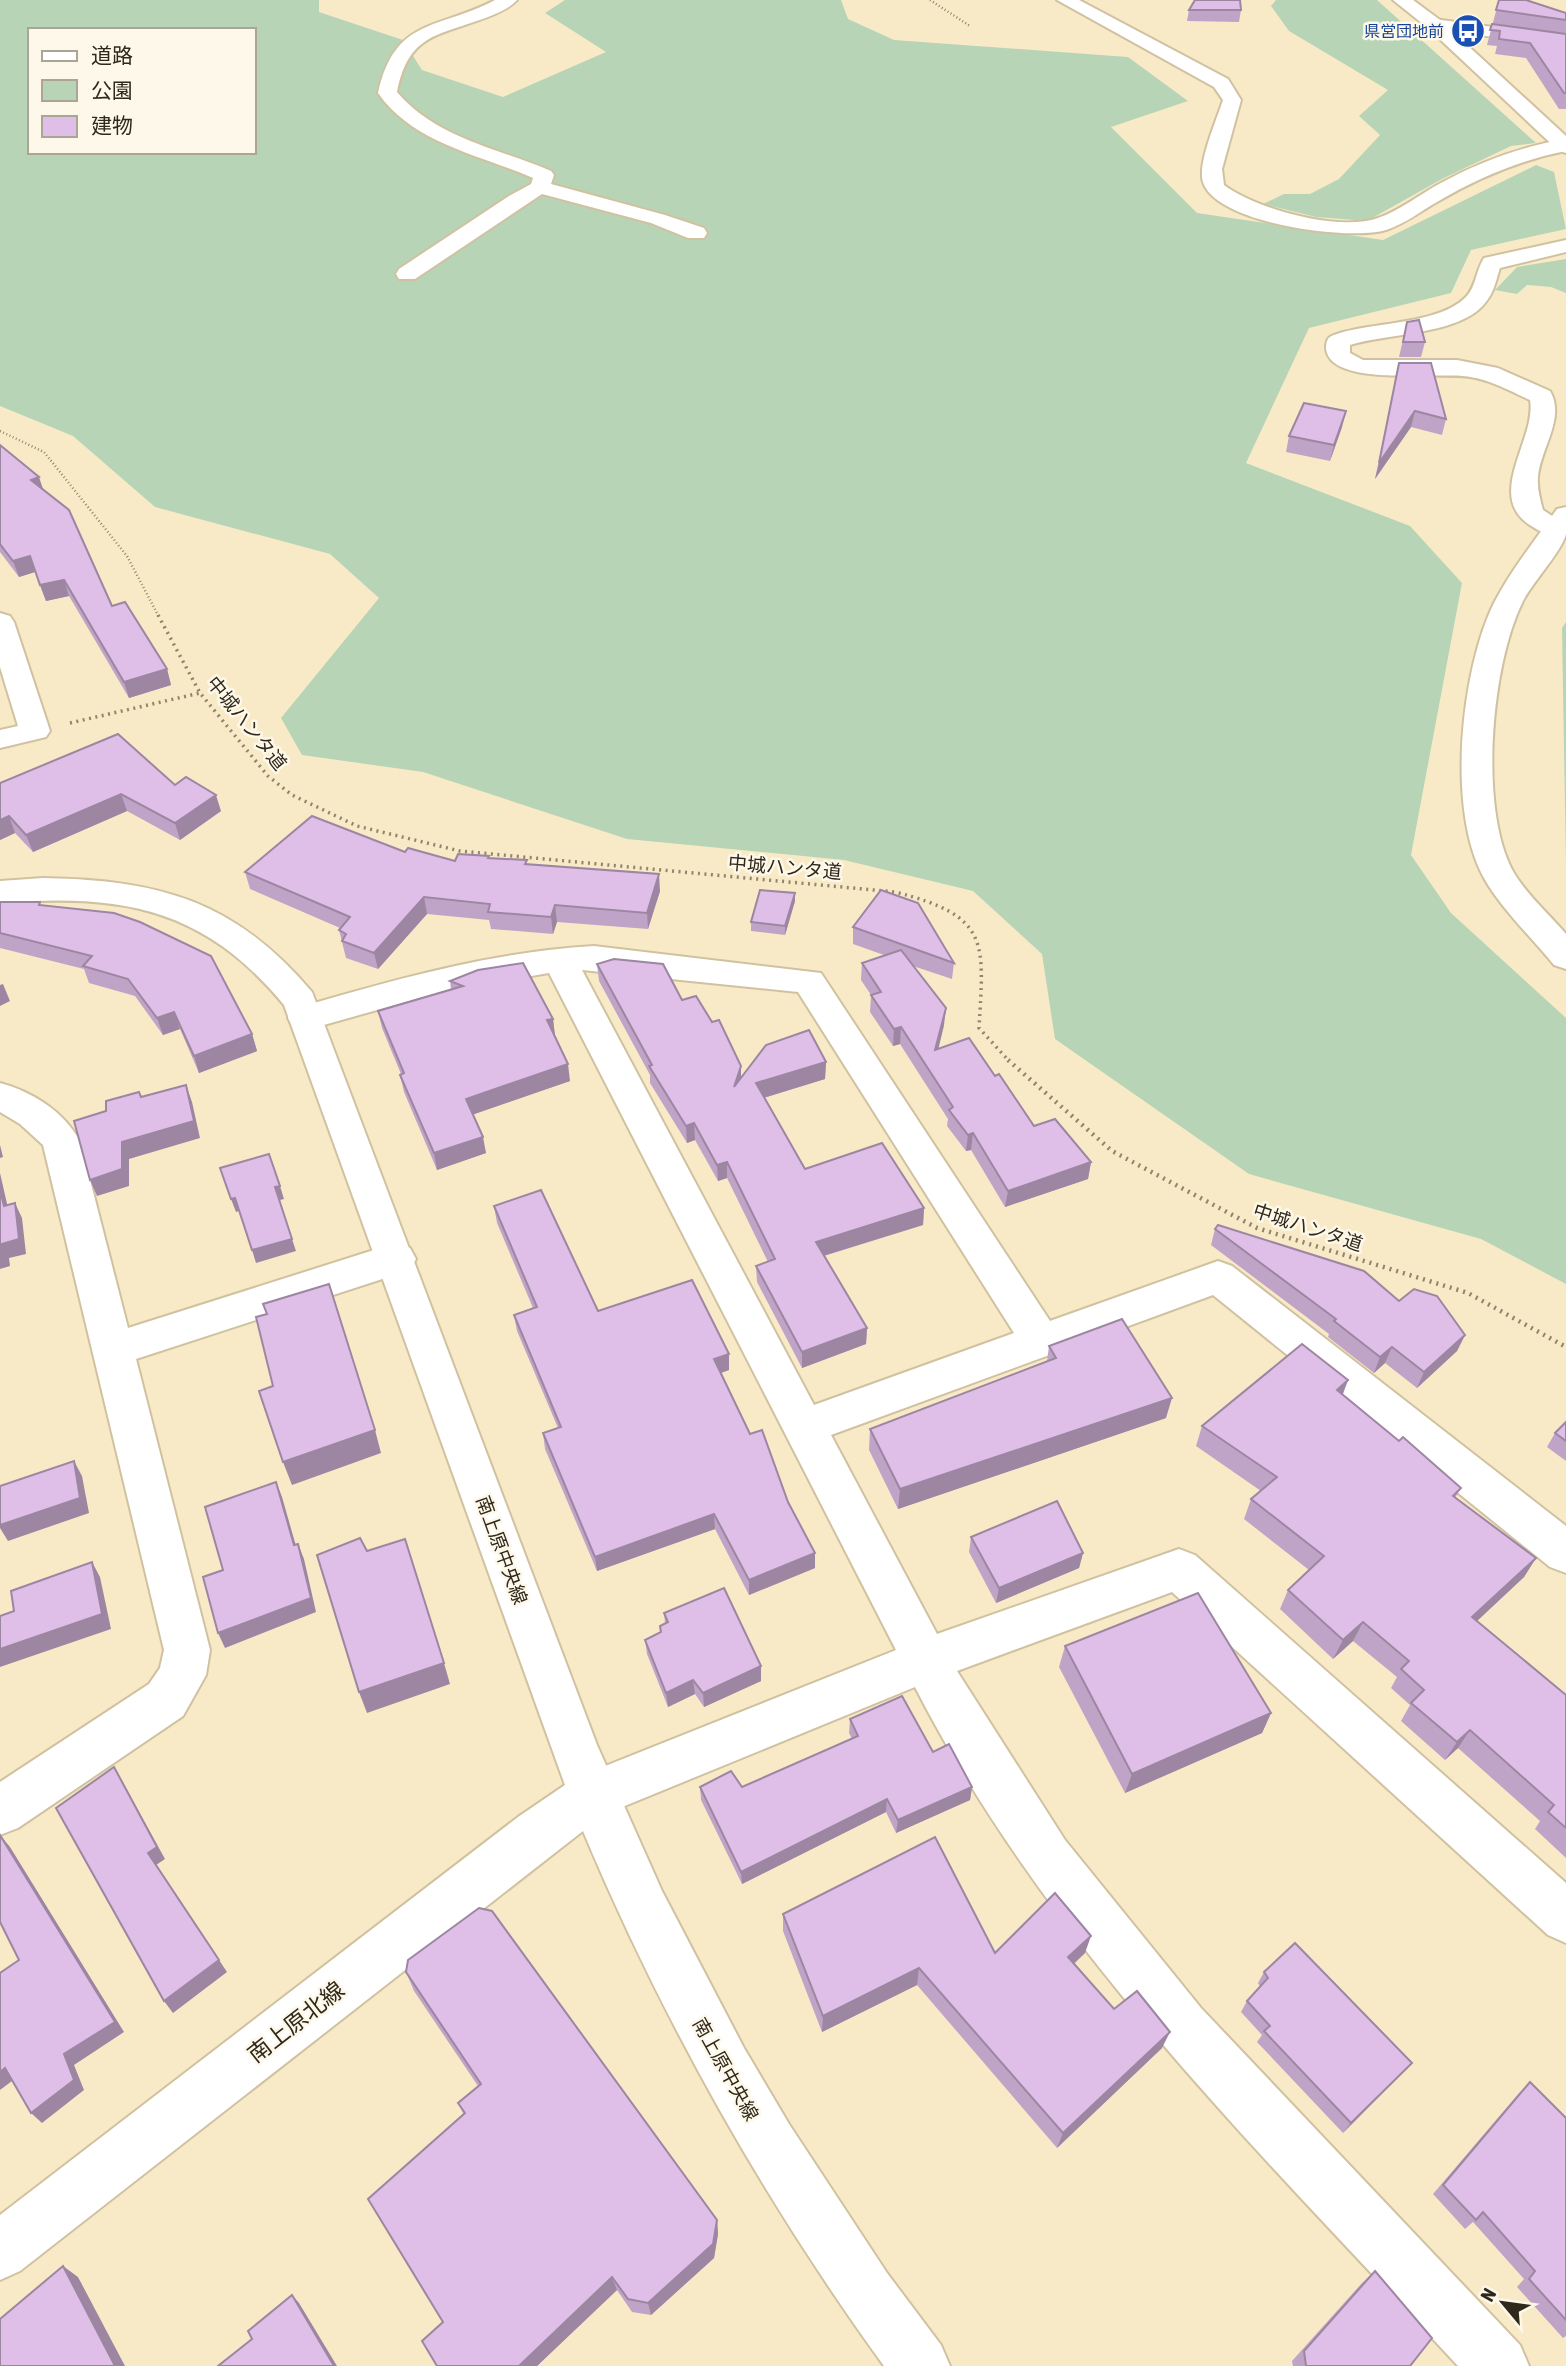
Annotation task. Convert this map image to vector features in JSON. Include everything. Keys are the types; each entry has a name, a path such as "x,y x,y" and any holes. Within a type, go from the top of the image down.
{"street":[{"path":"407,274 516,200 540,187 544,175 439,135 399,111 387,93 389,72 399,52 414,38 508,0"},
{"path":"1066,0 1221,83 1232,100 1212,169 1213,180 1215,187 1228,197 1257,211 1340,227 1381,225 1513,157 1565,146"},
{"path":"1402,0 1434,24 1565,146"},
{"path":"1434,24 1566,42"},
{"path":"1536,37 1566,26"},
{"path":"540,187 658,219 696,233"},
{"path":"1566,246 1492,263 1474,303 1456,313 1419,324 1354,335 1338,341 1338,356 1358,367 1457,367 1490,373 1541,396 1545,407 1544,417 1524,471 1523,492 1532,514 1561,522 1509,601 1493,640 1480,700 1478,774 1483,832 1499,876 1566,957"},
{"path":"0,622 35,731 0,739"},
{"name":"南上原中央線","path":"0,891 38,888 115,892 163,902 208,920 247,943 274,967 300,1001 593,1795 622,1865 709,2043 789,2180 920,2366"},
{"path":"306,1018 436,979 498,966 559,959 594,958 808,981 1041,1341"},
{"path":"559,959 950,1706 1048,1858 1182,2027 1499,2366"},
{"path":"0,1096 36,1114 61,1141 187,1650 182,1675 166,1700 0,1811"},
{"path":"113,1350 396,1259"},
{"path":"805,1426 1218,1277 1566,1553"},
{"name":"南上原北線","path":"0,2251 528,1842 593,1795 926,1660 1179,1569 1566,1917"}],"path":[{"path":"930,0 970,26"},
{"name":"中城ハンタ道","path":"0,431 44,452 127,556 200,693 268,776 292,795 357,826 460,851 895,892 954,913 976,938 982,954 979,1028 1011,1063 1112,1151 1257,1228 1468,1293 1566,1347"},
{"path":"35,731 200,693"},
{"path":"582,875 586,863"}],"green space":[{"path":"0,0 319,0 319,12 403,40 422,70 503,97 606,52 545,13 565,0 841,0 848,19 894,40 1128,57 1188,101 1111,127 1197,213 1383,240 1536,165 1554,172 1566,229 1471,250 1451,293 1309,328 1246,463 1410,526 1462,583 1411,855 1451,913 1566,1018 1566,1284 1481,1239 1249,1174 1055,1039 1042,954 973,891 844,860 627,839 423,772 302,755 281,718 379,598 330,554 155,507 73,436 0,406"},
{"path":"1276,0 1377,0 1536,143 1511,146 1442,179 1367,221 1316,217 1263,204 1284,194 1310,194 1339,179 1380,135 1359,116 1388,90 1289,31 1271,6"},
{"path":"1566,259 1566,293 1551,287 1527,285 1517,294 1495,290 1517,267"},
{"path":"1566,622 1566,867 1562,628"}],"building":[{"path":"1195,0 1240,0 1241,10 1189,10"},
{"path":"1499,0 1526,0 1566,13 1566,20 1496,10"},
{"path":"1492,24 1566,34 1566,93 1530,43 1499,39 1500,31 1490,30"},
{"path":"1419,320 1425,342 1403,342 1407,322"},
{"path":"1399,363 1431,363 1446,419 1415,411 1379,463"},
{"path":"1304,403 1346,411 1334,445 1289,436"},
{"path":"0,445 39,477 31,480 69,510 112,606 125,602 167,669 124,682 64,580 40,585 30,556 13,561 0,544"},
{"path":"118,734 175,785 186,777 216,795 175,823 121,794 26,835 9,816 0,820 0,783"},
{"path":"312,816 405,852 408,848 455,861 458,854 527,860 525,864 659,874 647,913 555,905 551,917 488,912 490,904 424,897 374,953 342,941 346,934 339,930 350,917 245,872"},
{"path":"760,890 795,893 785,926 751,922"},
{"path":"881,890 918,903 954,963 853,927"},
{"path":"0,902 40,902 39,905 114,913 140,922 211,956 252,1034 194,1056 174,1012 157,1018 128,979 83,966 92,956 0,933"},
{"path":"901,950 946,1008 935,1050 969,1038 995,1076 999,1074 1034,1126 1055,1119 1091,1162 1008,1191 973,1133 968,1135 949,1110 953,1107 901,1027 894,1029 871,995 881,992 862,963"},
{"path":"614,959 663,964 682,1000 696,996 712,1022 719,1020 741,1066 734,1087 766,1045 809,1030 826,1062 756,1083 805,1169 882,1143 924,1208 816,1242 867,1328 802,1352 756,1266 775,1259 727,1162 717,1165 694,1123 686,1126 649,1066 652,1065 597,964"},
{"path":"523,963 553,1019 547,1020 568,1064 466,1099 483,1137 434,1153 400,1075 404,1073 378,1011 463,986 450,981 478,970"},
{"path":"186,1085 194,1121 122,1142 122,1169 90,1180 74,1121 106,1111 106,1101 139,1092 141,1097"},
{"path":"269,1154 280,1186 275,1187 292,1239 252,1250 235,1198 231,1199 220,1168"},
{"path":"0,1190 4,1206 15,1203 19,1239 2,1244 0,1252"},
{"path":"541,1190 598,1311 692,1280 729,1354 714,1359 750,1434 762,1430 788,1502 815,1553 749,1580 714,1514 595,1557 543,1433 561,1427 514,1315 537,1307 494,1206"},
{"path":"1218,1225 1364,1271 1399,1301 1414,1289 1437,1296 1465,1335 1424,1372 1392,1347 1380,1357 1334,1321 1336,1319 1215,1229"},
{"path":"329,1284 375,1430 283,1462 259,1391 273,1386 256,1317 267,1314 263,1304"},
{"path":"1122,1319 1172,1398 900,1489 870,1429 1056,1358 1049,1346"},
{"path":"1302,1344 1348,1380 1337,1390 1399,1441 1403,1437 1461,1488 1453,1496 1536,1558 1472,1617 1566,1695 1566,1828 1548,1812 1554,1805 1470,1730 1457,1742 1411,1703 1424,1690 1401,1669 1409,1661 1363,1622 1343,1640 1288,1590 1324,1556 1251,1499 1277,1477 1202,1426"},
{"path":"1566,1422 1566,1441 1555,1433"},
{"path":"74,1461 80,1498 0,1525 0,1486"},
{"path":"276,1482 294,1545 298,1544 311,1598 218,1633 203,1577 223,1570 205,1507"},
{"path":"1057,1501 1083,1553 999,1588 971,1537"},
{"path":"360,1538 367,1551 405,1539 444,1663 359,1692 317,1555"},
{"path":"92,1562 102,1614 0,1649 0,1616 14,1611 11,1591"},
{"path":"724,1588 761,1666 703,1693 693,1680 666,1693 645,1640 661,1632 660,1626 668,1622 664,1613"},
{"path":"1198,1593 1271,1713 1132,1774 1065,1646"},
{"path":"902,1696 933,1752 949,1744 972,1787 898,1820 887,1799 741,1872 700,1787 731,1771 742,1787 858,1736 850,1719"},
{"path":"114,1767 157,1847 148,1853 219,1960 164,2001 56,1808"},
{"path":"0,1835 115,2022 64,2054 74,2080 31,2113 5,2068 0,2072 0,1973 19,1960 0,1922"},
{"path":"935,1837 995,1953 1055,1893 1091,1936 1068,1957 1114,2009 1137,1991 1170,2032 1063,2133 919,1968 823,2016 783,1914"},
{"path":"479,1908 492,1911 717,2220 713,2244 648,2303 628,2299 612,2277 519,2366 437,2366 422,2341 443,2322 368,2199 465,2113 458,2103 481,2084 406,1972 408,1960"},
{"path":"1295,1943 1412,2063 1351,2123 1264,2031 1270,2026 1247,2001 1268,1978 1264,1972"},
{"path":"1530,2082 1566,2118 1566,2320 1529,2279 1535,2271 1483,2212 1476,2220 1443,2185"},
{"path":"63,2266 115,2366 0,2366 0,2319"},
{"path":"1375,2271 1432,2338 1410,2366 1306,2366 1304,2351"},
{"path":"292,2295 334,2366 218,2366 252,2339 248,2331"}],"place":[{"name":"県営団地前","path":"1468,31"}]}
